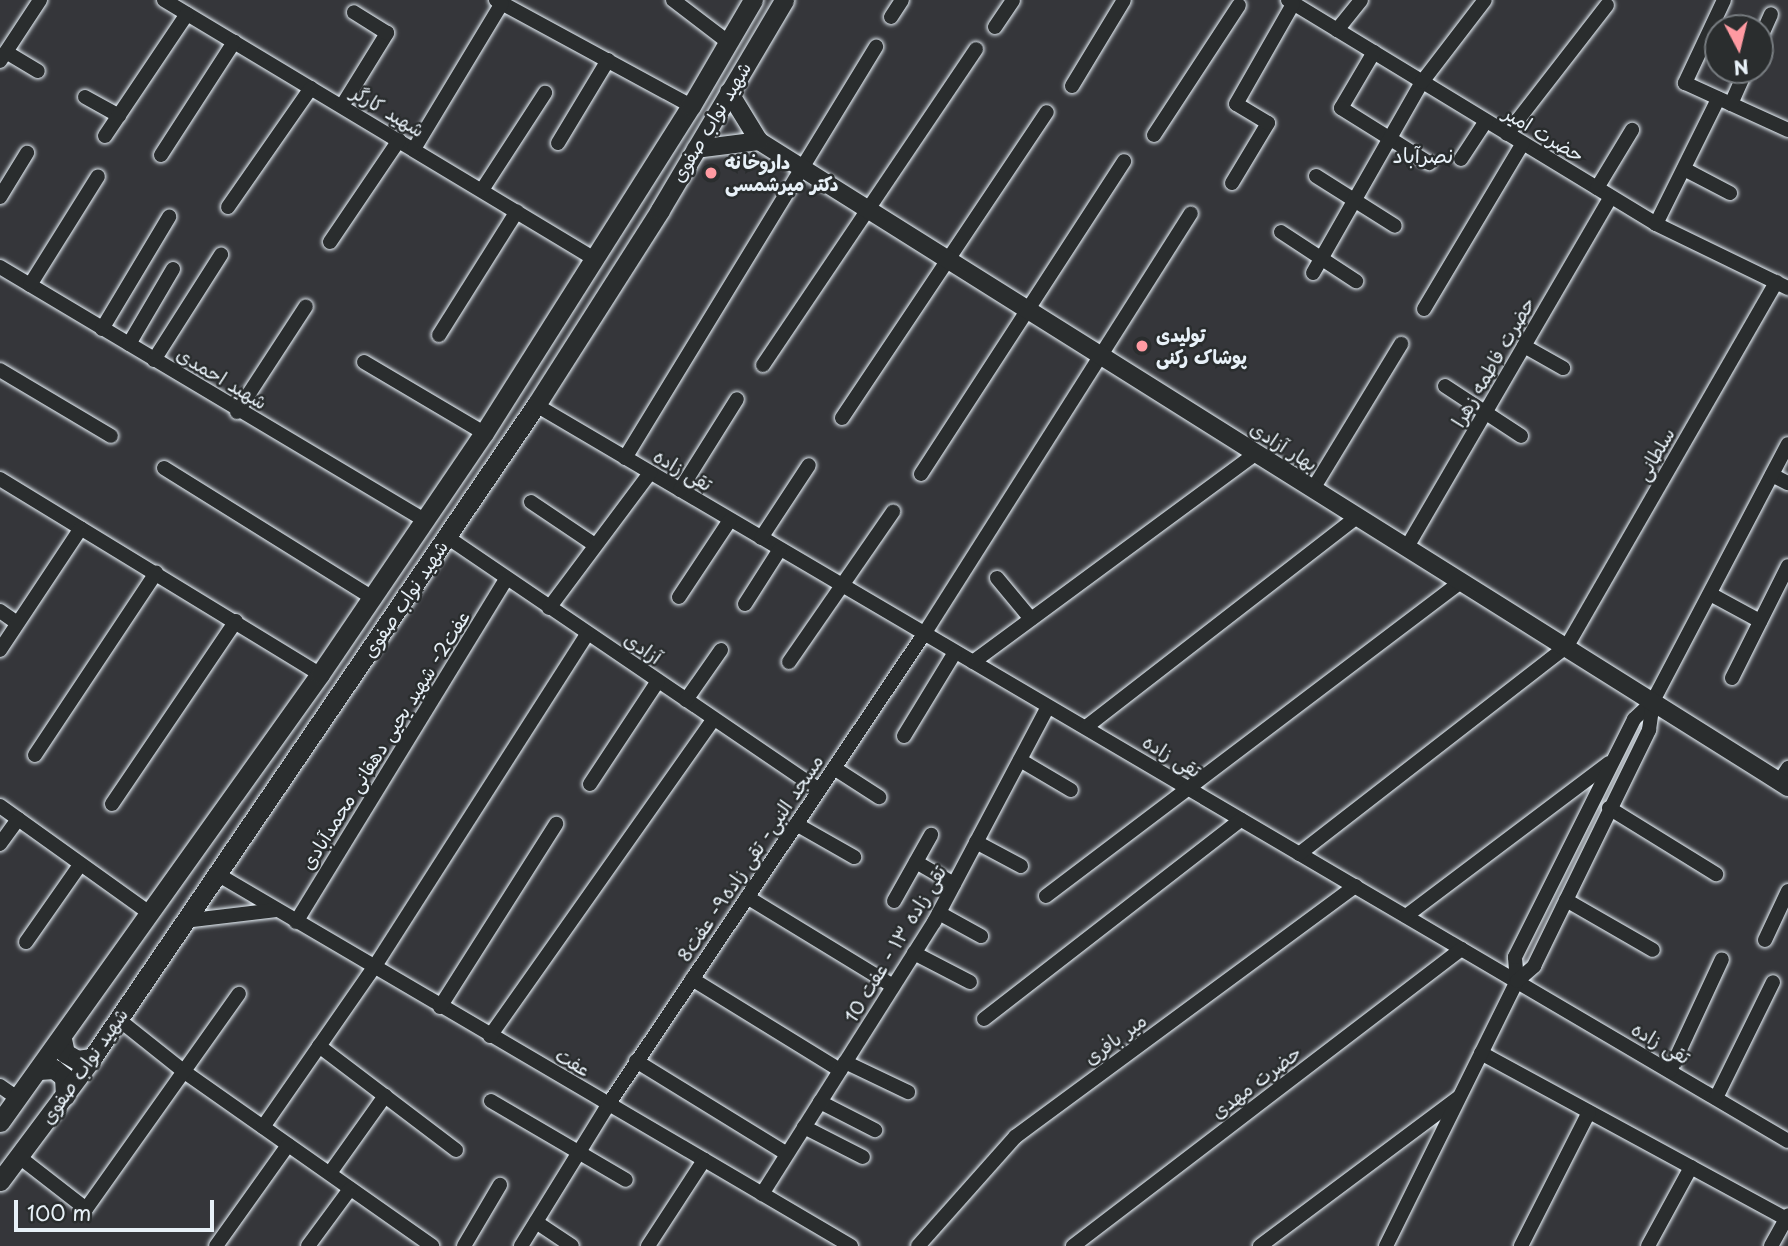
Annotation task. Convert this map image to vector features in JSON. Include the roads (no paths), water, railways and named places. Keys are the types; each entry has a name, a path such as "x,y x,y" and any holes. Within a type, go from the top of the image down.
{"main road":[{"name":"شهید نواب صفوی","path":"0,1122 62,1040 320,674 484,433 691,106 753,0"},
{"name":"شهید نواب صفوی","path":"0,1181 92,1058 536,405 696,149 784,0"},
{"path":"62,1040 65,1053 77,1060 92,1058"},
{"path":"38,1070 54,1069 64,1077 65,1096"}],"street":[{"path":"38,71 3,57 40,0"},
{"name":"شهید کارگر","path":"164,0 593,258"},
{"path":"673,0 728,42"},
{"path":"891,17 902,0"},
{"path":"995,27 1013,0"},
{"path":"1072,86 1124,0"},
{"path":"1337,30 1361,0"},
{"path":"1313,272 1422,82 1485,0"},
{"path":"1724,0 1685,83 1788,131"},
{"path":"414,149 499,1 691,106"},
{"path":"1154,135 1238,2"},
{"path":"1232,183 1268,123 1236,104 1291,2"},
{"name":"حضرت امیر","path":"1291,2 1657,224 1782,285"},
{"path":"1507,134 1607,5"},
{"path":"342,106 387,33 354,12"},
{"path":"105,136 187,14"},
{"path":"161,155 234,42"},
{"path":"625,458 799,166 876,46"},
{"path":"764,365 866,208 976,48"},
{"path":"1374,52 1341,108 1429,163"},
{"path":"558,143 608,60"},
{"path":"1657,224 1684,169 1736,84"},
{"path":"228,207 311,88"},
{"name":"بهار آزادی","path":"729,92 759,141 1653,701 1785,779"},
{"path":"482,190 545,93"},
{"path":"85,97 118,116"},
{"path":"842,418 1047,113"},
{"path":"1461,159 1486,121"},
{"path":"1597,188 1633,130"},
{"path":"330,242 399,140"},
{"path":"696,149 759,141"},
{"path":"1424,309 1523,144"},
{"path":"0,197 27,153"},
{"path":"921,474 1124,161"},
{"path":"1684,169 1731,193"},
{"path":"30,285 97,176"},
{"path":"1315,176 1395,226"},
{"name":"حضرت فاطمه زهرا","path":"1407,547 1611,197"},
{"path":"439,335 517,211"},
{"name":"مسجد النبی- تقی زاده۹- عفت8","path":"521,1246 636,1061 924,634 1191,215"},
{"path":"102,329 169,217"},
{"path":"1281,232 1356,281"},
{"path":"154,360 221,255"},
{"name":"شهید احمدی","path":"0,268 237,412 425,520"},
{"path":"129,344 173,269"},
{"name":"سلطانی","path":"1567,646 1782,285"},
{"path":"237,412 306,306"},
{"path":"1313,489 1401,344"},
{"path":"1524,346 1563,368"},
{"path":"364,362 484,433"},
{"path":"0,370 111,436"},
{"path":"1445,386 1521,436"},
{"path":"680,490 737,399"},
{"name":"تقی زاده","path":"536,405 1788,1141"},
{"path":"1517,981 1515,957 1611,762 1633,719 1653,701 1788,444"},
{"path":"973,662 1256,453"},
{"path":"761,538 809,465"},
{"path":"164,468 371,597"},
{"path":"549,608 650,473"},
{"path":"1772,475 1788,483"},
{"path":"0,479 320,674"},
{"path":"531,502 595,545"},
{"path":"789,662 844,587 893,512"},
{"path":"1086,727 1358,516"},
{"path":"679,597 730,520"},
{"path":"0,650 80,528"},
{"name":"آزادی","path":"447,537 819,790"},
{"path":"745,604 780,550"},
{"path":"1731,678 1788,566"},
{"path":"35,755 156,573"},
{"path":"997,578 1031,619"},
{"name":"عفت2- شهید یحیی دهقانی محمدآبادی","path":"296,922 506,579"},
{"path":"1046,896 1462,581"},
{"path":"1710,594 1760,621"},
{"path":"0,611 18,623"},
{"path":"112,804 236,621"},
{"path":"262,1127 373,968 587,634"},
{"path":"1299,853 1567,646"},
{"path":"686,700 721,650"},
{"path":"904,736 955,652"},
{"path":"590,784 658,681"},
{"path":"1386,1246 1517,981 1534,966 1649,730 1653,701"},
{"name":"تقی زاده ۱۳ - عفت 10","path":"762,1194 939,913 1048,707"},
{"path":"490,1036 714,719"},
{"path":"1020,760 1071,790"},
{"path":"1406,916 1611,762"},
{"path":"834,768 879,797"},
{"path":"0,806 150,914"},
{"path":"1609,808 1716,874"},
{"path":"0,844 18,819"},
{"path":"984,1019 1241,820"},
{"path":"440,1007 556,824"},
{"path":"796,824 854,857"},
{"path":"894,901 931,835"},
{"path":"976,842 1021,866"},
{"path":"916,862 954,884"},
{"path":"26,942 80,865"},
{"name":"عفت","path":"217,874 373,968 851,1246"},
{"name":"میر بافری","path":"918,1246 1014,1137 1355,887"},
{"path":"1765,940 1788,891"},
{"path":"747,897 893,986"},
{"path":"1566,900 1653,950"},
{"path":"184,921 276,910"},
{"path":"939,913 981,936"},
{"name":"حضرت مهدی","path":"1073,1246 1462,949"},
{"path":"915,953 970,982"},
{"path":"1670,1071 1722,959"},
{"path":"692,979 843,1066 908,1092"},
{"path":"1716,1098 1773,982"},
{"path":"18,1156 86,1209 186,1073 239,994"},
{"path":"118,1018 186,1073 432,1246"},
{"path":"319,1045 456,1150"},
{"path":"1481,1054 1787,1218 1772,1246"},
{"path":"636,1061 787,1154"},
{"path":"0,1086 17,1098"},
{"path":"330,1173 385,1096"},
{"path":"1260,1246 1460,1096"},
{"path":"491,1101 626,1180"},
{"path":"820,1102 875,1130"},
{"path":"1521,1246 1589,1112"},
{"path":"804,1127 863,1157"},
{"path":"216,1246 288,1144"},
{"path":"648,1246 704,1160"},
{"path":"1648,1246 1691,1167"},
{"path":"464,1246 500,1185"},
{"path":"308,1246 350,1189"},
{"path":"536,1222 572,1246"}],"place":[{"name":"داروخانه دکتر میرشمسی","path":"711,173"},
{"name":"تولیدی پوشاک رکنی","path":"1142,346"}],"district":[{"name":"نصرآباد","path":"1423,154"}]}
